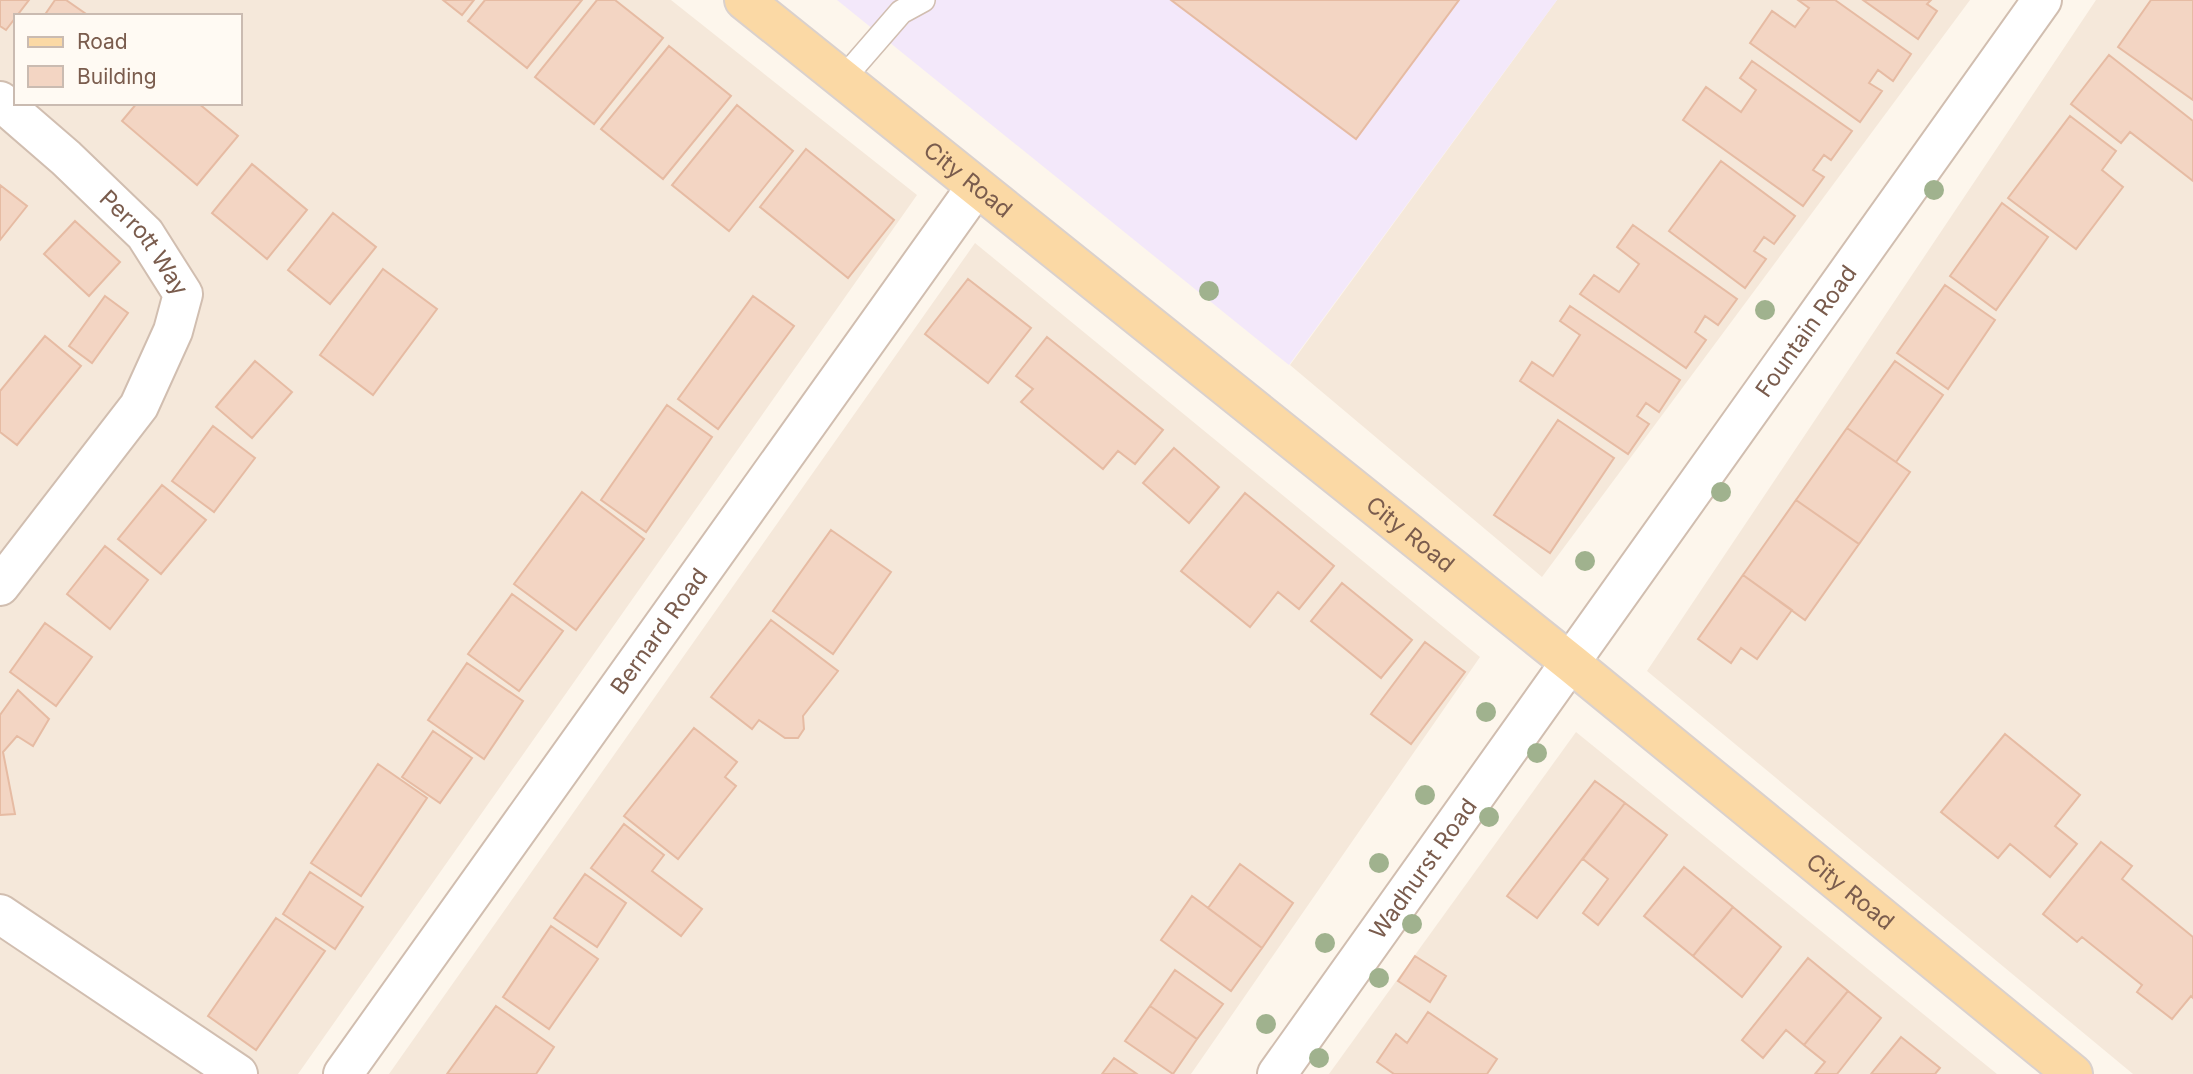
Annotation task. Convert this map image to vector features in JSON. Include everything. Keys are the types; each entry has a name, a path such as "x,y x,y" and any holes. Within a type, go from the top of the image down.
{"main road":[{"name":"City Road","path":"744,0 1572,664 2073,1074"}],"street":[{"name":"Fountain Road","path":"1572,664 1610,605 2042,0"},
{"name":"Perrott Way","path":"0,101 66,158 145,234 183,295 173,331 139,406 0,586"},
{"name":"Bernard Road","path":"343,1074 976,187"},
{"name":"Wadhurst Road","path":"1277,1074 1525,725 1572,664"},
{"path":"0,914 238,1074"}],"lane":[{"path":"842,80 901,12 923,0"}],"shaded area":[{"path":"0,0 671,0 917,195 298,1074 0,1074"},
{"path":"837,0 1557,0 1289,365"},
{"path":"1557,0 1970,0 1542,577 1290,365"},
{"path":"2096,0 2193,0 2193,1074 2133,1074 1647,671"},
{"path":"975,243 1480,657 1191,1074 389,1074"},
{"path":"1576,732 1997,1074 1329,1074"}],"building":[{"path":"0,0 29,0 18,14 14,14 14,20 6,30 0,26"},
{"path":"55,0 66,0 86,14 45,14"},
{"path":"443,0 474,0 462,15"},
{"path":"485,0 582,0 527,68 468,21"},
{"path":"597,0 615,0 663,38 594,124 535,77"},
{"path":"1171,0 1459,0 1356,139"},
{"path":"1798,0 1835,0 1911,54 1893,81 1878,70 1869,83 1882,91 1860,122 1750,43 1772,11 1795,27 1809,8"},
{"path":"1863,0 1931,0 1927,4 1937,11 1918,39"},
{"path":"2151,0 2193,0 2193,100 2118,47"},
{"path":"669,46 731,96 663,179 601,129"},
{"path":"2109,55 2193,121 2193,181 2130,132 2121,143 2071,104"},
{"path":"1752,61 1852,131 1831,160 1824,155 1813,170 1824,177 1803,206 1683,120 1706,87 1741,112 1756,90 1740,78"},
{"path":"135,105 200,105 238,136 197,185 122,121"},
{"path":"737,105 793,151 729,231 672,185"},
{"path":"2070,116 2116,151 2102,170 2123,187 2076,249 2008,198"},
{"path":"806,149 894,220 848,278 760,207"},
{"path":"1721,161 1795,216 1774,244 1764,237 1754,251 1766,259 1745,288 1669,231"},
{"path":"252,164 307,210 267,259 212,213"},
{"path":"0,185 27,206 0,240"},
{"path":"2002,203 2048,237 1996,310 1950,276"},
{"path":"333,213 376,247 330,304 288,270"},
{"path":"75,221 120,262 89,296 44,254"},
{"path":"1633,225 1737,299 1718,325 1705,316 1695,332 1706,340 1686,368 1580,294 1594,275 1619,292 1639,264 1617,247"},
{"path":"383,269 437,309 373,395 320,355"},
{"path":"968,279 1031,328 988,383 925,334"},
{"path":"1945,285 1995,320 1948,389 1897,353"},
{"path":"105,296 128,313 92,363 69,346"},
{"path":"753,296 794,326 718,429 678,399"},
{"path":"1570,306 1680,380 1659,412 1646,403 1637,416 1649,424 1628,454 1520,381 1532,362 1553,376 1580,335 1560,321"},
{"path":"45,336 81,366 17,445 0,432 0,391"},
{"path":"1047,337 1163,430 1135,464 1118,451 1103,469 1021,402 1033,389 1016,376"},
{"path":"255,361 292,392 252,438 216,407"},
{"path":"1895,361 1943,395 1896,462 1847,428"},
{"path":"667,405 712,437 646,532 601,500"},
{"path":"1558,420 1614,458 1550,553 1494,515"},
{"path":"213,426 255,458 214,512 172,481"},
{"path":"1847,428 1910,472 1859,544 1796,500"},
{"path":"1174,448 1219,487 1189,523 1143,483"},
{"path":"162,485 206,520 161,574 118,539"},
{"path":"582,492 644,539 576,630 514,584"},
{"path":"1245,493 1334,566 1299,609 1278,592 1250,627 1181,571"},
{"path":"1796,500 1859,544 1805,620 1743,575"},
{"path":"831,530 891,572 833,654 773,611"},
{"path":"105,546 148,580 110,629 67,594"},
{"path":"1743,575 1792,610 1757,659 1741,648 1731,663 1698,639"},
{"path":"1342,583 1412,640 1381,678 1311,621"},
{"path":"512,594 563,631 519,691 468,654"},
{"path":"771,620 838,671 803,716 804,729 798,738 785,738 759,720 752,729 711,697"},
{"path":"45,623 92,657 56,706 10,672"},
{"path":"1425,642 1465,672 1411,744 1371,714"},
{"path":"467,663 523,701 484,759 428,720"},
{"path":"18,690 49,719 33,746 17,736 3,752 15,814 0,815 0,715"},
{"path":"694,728 737,762 725,777 736,786 678,859 624,816"},
{"path":"433,731 472,758 440,803 402,777"},
{"path":"2005,734 2080,795 2055,826 2077,844 2050,877 2010,844 1998,858 1941,812"},
{"path":"378,764 427,798 361,896 311,863"},
{"path":"1595,781 1625,803 1537,918 1507,896"},
{"path":"1625,803 1667,835 1598,925 1583,913 1608,879 1583,859"},
{"path":"624,824 664,855 652,871 702,909 681,936 591,868"},
{"path":"2101,842 2132,866 2122,879 2193,937 2193,998 2191,996 2172,1019 2137,992 2142,985 2082,937 2077,942 2043,914"},
{"path":"1240,864 1293,903 1262,948 1208,908"},
{"path":"1684,867 1733,907 1693,956 1644,916"},
{"path":"310,872 363,907 335,949 283,914"},
{"path":"585,874 626,903 597,947 554,918"},
{"path":"1192,896 1262,948 1231,991 1161,940"},
{"path":"1733,907 1781,947 1742,997 1693,956"},
{"path":"276,918 325,951 256,1050 208,1016"},
{"path":"551,926 598,959 549,1029 503,997"},
{"path":"1415,956 1446,976 1430,1002 1398,981"},
{"path":"1808,958 1848,991 1804,1045 1786,1030 1763,1058 1742,1040"},
{"path":"1175,970 1223,1004 1197,1039 1150,1006"},
{"path":"1848,991 1881,1018 1837,1074 1815,1074 1825,1062 1804,1045"},
{"path":"496,1006 554,1047 536,1074 447,1074"},
{"path":"1150,1006 1197,1039 1173,1074 1125,1041"},
{"path":"1428,1012 1497,1059 1487,1074 1394,1074 1377,1062 1396,1034 1407,1043"},
{"path":"1901,1037 1940,1068 1935,1074 1871,1074"},
{"path":"1114,1058 1137,1074 1102,1074"}]}
